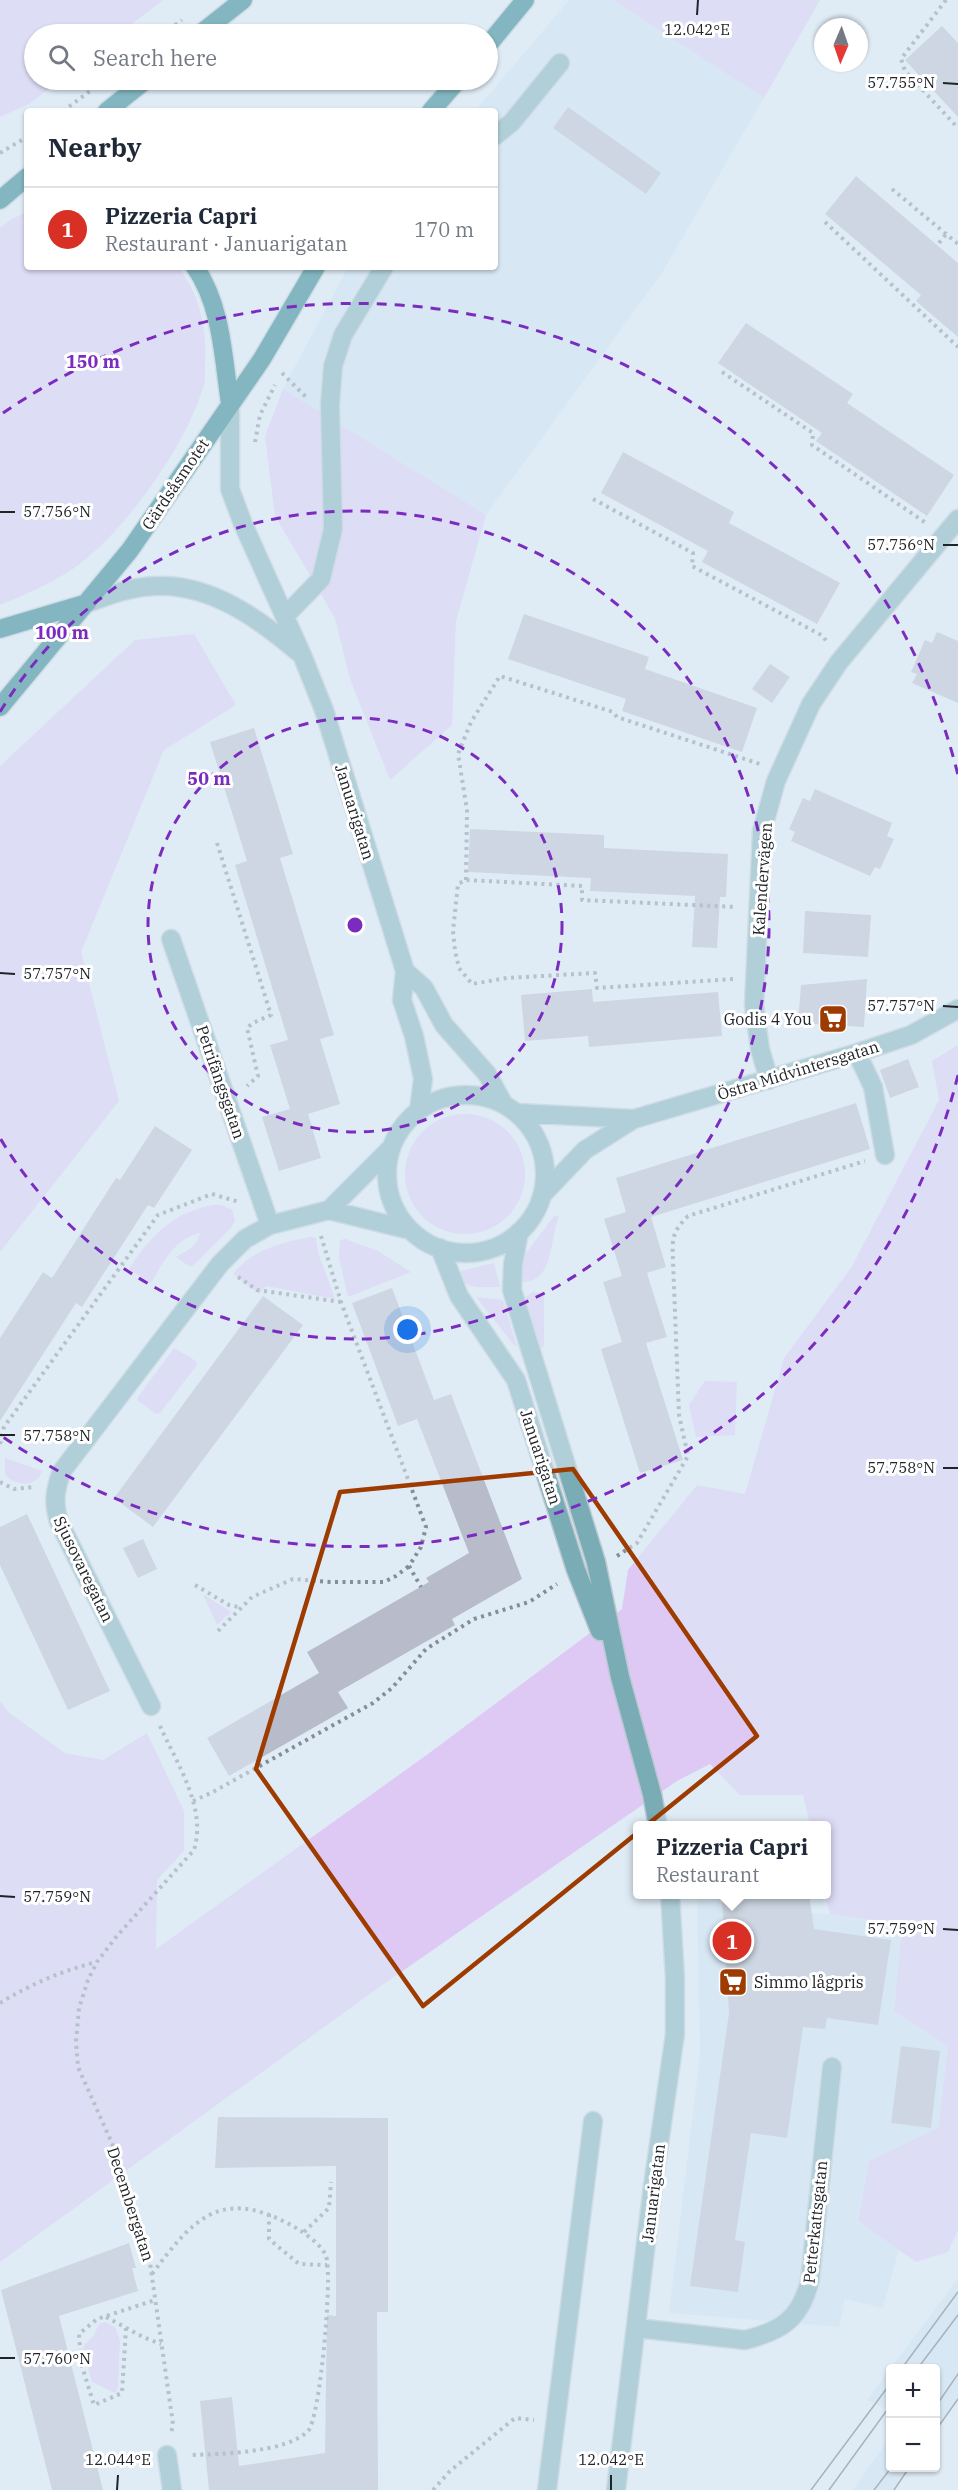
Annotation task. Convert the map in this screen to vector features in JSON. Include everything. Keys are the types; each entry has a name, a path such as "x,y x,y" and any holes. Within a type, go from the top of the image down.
{"main road":[{"path":"213,24 243,0"},
{"path":"498,33 525,0"},
{"path":"111,108 133,90"},
{"path":"434,108 449,90"},
{"path":"0,200 24,180"},
{"path":"0,200 24,196"},
{"path":"197,270 211,297 218,320 230,403"},
{"name":"Gärdsåsmotet","path":"0,707 130,550 262,359 314,270"},
{"path":"0,629 87,603"}],"street":[{"path":"498,134 512,122 560,63"},
{"path":"285,616 321,579 333,529 330,405 333,366 343,335 382,270"},
{"name":"Januarigatan","path":"230,403 230,489 324,710 405,971 402,1000 414,1036 423,1079 419,1110"},
{"name":"Kalendervägen","path":"769,1080 760,1049 754,1005 762,831 780,771 811,704 839,662 958,519"},
{"name":"Januarigatan","path":"87,603 130,589 158,585 184,587 249,615 270,628 302,655"},
{"name":"Petrifängsgatan","path":"171,939 270,1225"},
{"name":"Januarigatan","path":"405,971 424,988 444,1025 487,1074 510,1108"},
{"name":"Östra Midvintersgatan","path":"542,1195 585,1150 634,1119 769,1080 911,1035 958,1010"},
{"path":"857,1053 873,1087 885,1155"},
{"path":"460,1095 489,1098 510,1108 532,1130 542,1150 545,1173 542,1195 533,1216 519,1232 502,1244 482,1251 461,1252 440,1248 424,1241 410,1230 397,1213 389,1193 387,1171 390,1149 399,1131 419,1110 432,1102 460,1095"},
{"name":"Östra Midvintersgatan","path":"510,1108 634,1119"},
{"path":"322,1212 390,1149"},
{"path":"56,1486 63,1471 220,1264 245,1239 270,1225 322,1212 410,1230"},
{"name":"Januarigatan","path":"519,1232 513,1264 512,1290 596,1562 620,1677 652,1794 657,1821"},
{"name":"Januarigatan","path":"440,1248 459,1296 516,1380 576,1570 620,1677"},
{"name":"Sjusovaregatan","path":"56,1486 54,1507 59,1522 151,1706"},
{"name":"Januarigatan","path":"615,2490 675,2034 675,1978 670,1899"},
{"name":"Petterkattsgatan","path":"636,2328 745,2340 781,2327 796,2315 806,2300 810,2280 832,2067"},
{"path":"547,2490 593,2121"},
{"path":"167,2455 172,2490"}],"path":[{"path":"946,0 901,59 905,71 958,128"},
{"path":"67,108 91,90"},
{"path":"0,153 24,140"},
{"path":"892,189 958,244"},
{"path":"825,222 958,347"},
{"path":"939,243 946,234"},
{"path":"722,372 813,434 812,445 944,535"},
{"path":"593,499 693,553 692,566 823,636 839,662"},
{"path":"466,880 467,810 458,754 471,722 500,676 614,712 618,717 780,771"},
{"path":"217,843 271,1014 247,1028 258,1076 228,1102"},
{"path":"756,977 597,988 595,973 507,978 472,984 459,968 453,931 458,884 466,880 582,886 582,900 759,908"},
{"path":"596,1562 614,1558 637,1543 688,1456 680,1415 678,1380 672,1240 676,1228 688,1216 885,1155"},
{"path":"0,1444 4,1426 158,1215 212,1194 244,1203 270,1225"},
{"path":"218,1631 240,1607 269,1588 293,1579 384,1582 396,1576 408,1566 421,1547 426,1527 340,1302 322,1212"},
{"path":"220,1264 257,1290 340,1302"},
{"path":"0,1482 14,1489 56,1486"},
{"path":"408,1566 421,1587"},
{"path":"193,1801 373,1703 392,1688 426,1648 451,1635 474,1619 529,1602 576,1570"},
{"path":"195,1585 229,1605 240,1607"},
{"path":"447,1629 451,1635"},
{"path":"0,2003 25,1988 64,1971 97,1962 116,1937 194,1850 199,1828 193,1801 151,1706"},
{"name":"Decembergatan","path":"97,1962 88,1980 79,2008 76,2041 78,2067 118,2157 148,2249 173,2424 167,2455"},
{"path":"304,2232 329,2208 331,2182"},
{"path":"152,2274 174,2244 200,2219 227,2207 269,2214 304,2232 326,2255 329,2283 318,2393 310,2429 299,2439 283,2446 204,2454 167,2455"},
{"path":"269,2214 269,2239 299,2264 327,2265"},
{"path":"126,2328 122,2392 94,2405 81,2363 79,2334 97,2319 155,2300"},
{"path":"105,2316 162,2344"},
{"path":"433,2490 450,2471 515,2418 556,2422"}],"highlighted area":[{"path":"573,1469 757,1736 423,2006 256,1769 340,1492"}],"shaded area":[{"path":"0,0 163,0 132,24 24,24 24,90 48,90 29,104 0,117"},
{"path":"569,0 613,0 764,98 662,273 486,515 283,389 346,270 498,270 498,108 478,108 493,90 498,90 498,84"},
{"path":"613,0 820,0 764,98"},
{"path":"24,213 24,270 180,270 192,289 201,314 205,340 205,380 194,412 167,463 149,489 110,536 70,571 0,605 0,228"},
{"path":"283,389 486,515 456,621 452,725 390,780 350,679 335,618 275,516 265,436"},
{"path":"194,634 236,705 164,750 81,952 119,1101 0,1252 0,766 135,640"},
{"path":"958,1045 958,2230 948,2252 916,2262 858,2221 869,2161 938,2128 948,2046 894,2011 902,1924 830,1914 826,1899 831,1899 831,1821 809,1821 803,1795 740,1795 710,1764 677,1781 378,1988 0,2262 0,1701 8,1712 65,1753 103,1760 147,1733 184,1811 184,1851 157,1880 156,1949 428,1754 622,1609 628,1570 697,1485 745,1494 784,1358 851,1268 939,1100 932,1061"},
{"path":"465,1114 488,1118 508,1131 521,1151 525,1174 521,1197 508,1217 488,1230 465,1234 442,1230 422,1217 409,1197 405,1174 409,1151 422,1131 442,1118"},
{"path":"221,1205 232,1210 235,1220 231,1228 193,1266 189,1266 176,1257 194,1245 200,1233 183,1240 176,1246 151,1283 129,1269 164,1227 186,1213"},
{"path":"555,1215 559,1217 545,1268 532,1280 521,1282 520,1263"},
{"path":"311,1237 316,1238 318,1252 335,1299 266,1286 259,1294 233,1274 249,1259 268,1248"},
{"path":"345,1239 378,1251 411,1272 348,1297 339,1258 340,1240"},
{"path":"494,1263 500,1287 468,1285 461,1277 461,1271"},
{"path":"533,1292 544,1294 544,1346 540,1349 524,1298"},
{"path":"476,1297 503,1300 517,1347 514,1345"},
{"path":"174,1348 196,1361 197,1365 160,1413 156,1414 137,1400"},
{"path":"705,1381 737,1382 735,1435 696,1437 689,1405"},
{"path":"5,1458 42,1471 39,1477 30,1483 14,1481 5,1474"},
{"path":"203,1594 231,1612 217,1625"},
{"path":"697,1899 768,1899 775,1912 830,1914 902,1924 894,2011 948,2046 938,2128 869,2161 858,2221 899,2249 883,2308 845,2299 839,2327 669,2313 700,2053"},
{"path":"958,2278 958,2399 940,2424 940,2364 894,2364"},
{"path":"105,2322 115,2327 120,2341 118,2387 115,2393 92,2382 83,2350 99,2324"},
{"path":"886,2374 886,2409 867,2400"},
{"path":"886,2443 886,2472 906,2472 894,2490 853,2490"}],"building":[{"path":"942,26 958,43 958,117 905,60"},
{"path":"568,107 661,173 646,194 553,128"},
{"path":"856,176 958,263 958,337 916,301 921,295 825,214"},
{"path":"746,323 853,394 847,403 954,475 927,516 816,441 822,433 718,363"},
{"path":"623,452 734,512 729,523 840,583 817,624 702,562 708,551 601,493"},
{"path":"524,614 649,657 645,669 757,708 742,752 622,711 626,699 508,659"},
{"path":"937,632 958,641 958,703 912,683 917,674 911,672 925,640 932,643"},
{"path":"770,664 790,677 772,703 752,689"},
{"path":"254,728 293,854 280,858 334,1035 320,1039 340,1104 308,1114 321,1158 279,1171 262,1117 290,1109 270,1045 288,1040 235,865 247,861 210,742"},
{"path":"815,789 892,823 887,836 894,839 880,869 875,867 870,876 791,841 795,832 789,829 803,798 810,801"},
{"path":"470,829 604,835 604,848 728,854 726,897 720,897 717,948 692,947 695,896 590,891 591,878 468,872"},
{"path":"805,911 871,915 868,957 803,953"},
{"path":"867,979 864,1027 798,1023 801,985"},
{"path":"592,989 593,1002 718,992 722,1036 589,1047 588,1036 525,1041 521,995"},
{"path":"908,1059 919,1087 890,1098 880,1070"},
{"path":"856,1103 870,1149 651,1217 666,1267 647,1273 667,1337 646,1343 683,1460 640,1473 601,1349 622,1342 603,1282 622,1276 604,1219 626,1212 616,1178"},
{"path":"155,1126 192,1150 154,1208 148,1205 82,1307 76,1303 0,1421 0,1338 43,1272 52,1278 116,1178 120,1180"},
{"path":"392,1288 434,1400 451,1394 522,1579 452,1619 455,1625 338,1692 348,1708 229,1776 207,1738 319,1673 307,1652 429,1582 426,1578 469,1553 417,1419 398,1426 352,1303"},
{"path":"263,1296 303,1325 153,1527 114,1498"},
{"path":"27,1514 110,1691 68,1710 0,1565 0,1527"},
{"path":"143,1539 157,1569 138,1578 123,1548"},
{"path":"810,1899 814,1929 891,1940 878,2025 827,2018 825,2029 803,2027 787,2138 751,2133 735,2240 745,2242 738,2292 690,2286 729,2013 722,1900"},
{"path":"901,2046 940,2051 931,2128 891,2123"},
{"path":"218,2117 388,2118 388,2312 377,2312 378,2490 209,2490 200,2401 232,2397 239,2466 325,2453 327,2315 336,2316 336,2166 215,2168"},
{"path":"129,2243 136,2268 132,2268 138,2291 59,2316 103,2490 52,2490 1,2290"}],"tram line":[{"path":"905,2364 958,2292"},
{"path":"921,2364 958,2315"},
{"path":"940,2400 958,2374"},
{"path":"811,2490 886,2389"},
{"path":"940,2424 958,2399"},
{"path":"829,2490 886,2412"},
{"path":"874,2490 888,2472"},
{"path":"894,2490 906,2472"}],"place":[{"name":"Godis 4 You","path":"833,1019"},
{"name":"Pizzeria Capri","path":"732,1941"},
{"name":"Simmo lågpris","path":"733,1982"}]}
